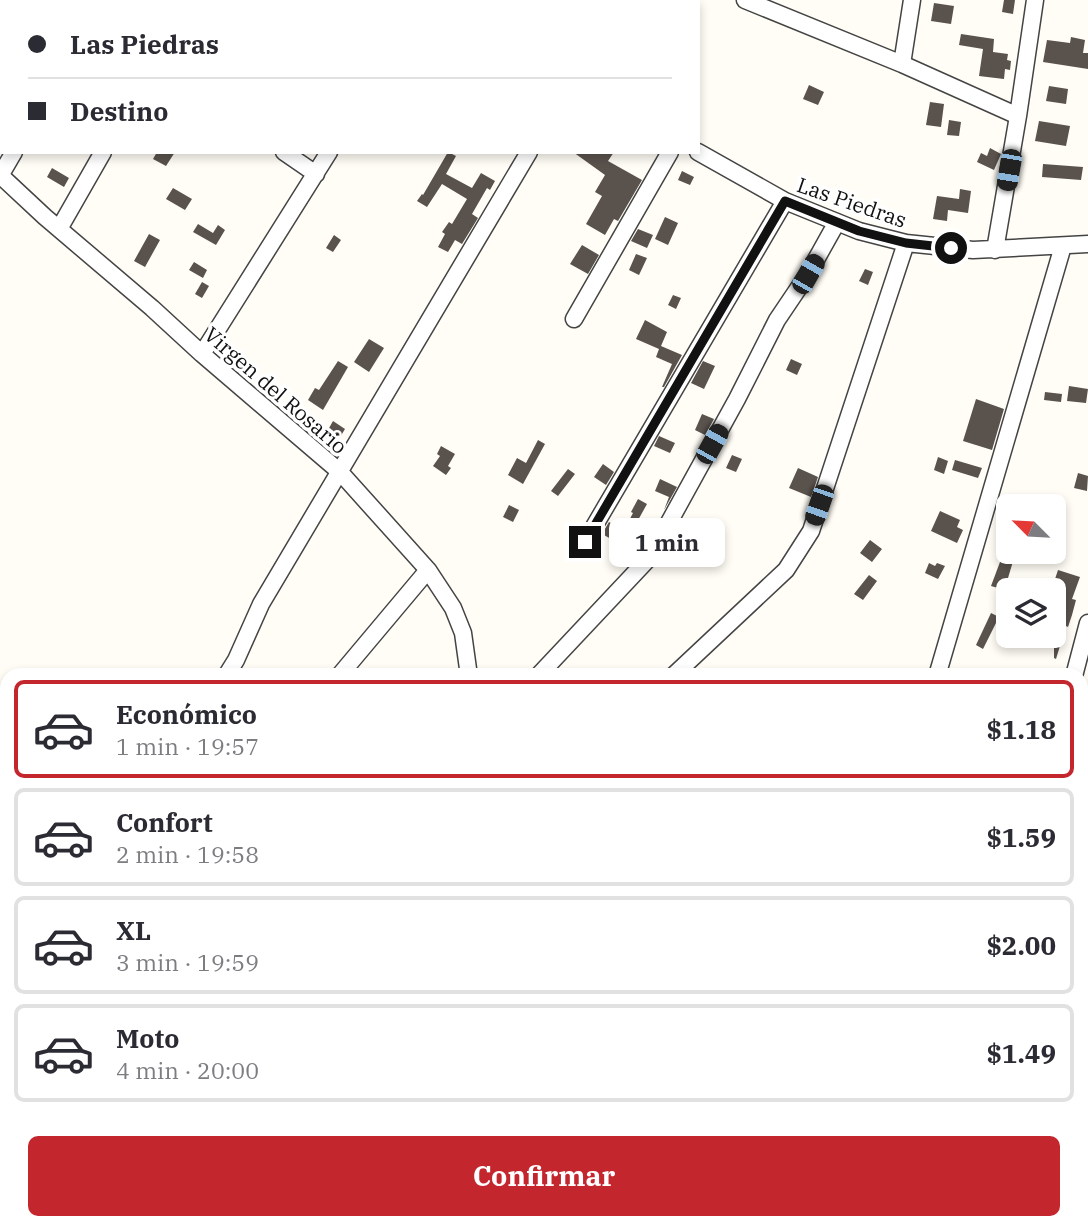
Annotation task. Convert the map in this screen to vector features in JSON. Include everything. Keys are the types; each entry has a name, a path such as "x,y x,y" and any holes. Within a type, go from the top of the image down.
{"street":[{"path":"745,0 770,5 1018,116"},
{"path":"902,64 912,0"},
{"path":"995,250 1035,0"},
{"name":"Las Piedras","path":"700,153 785,201 859,231 906,243 973,250 1088,244"},
{"path":"0,175 13,154"},
{"path":"59,229 102,154"},
{"path":"287,154 316,174"},
{"path":"202,354 328,154"},
{"path":"231,668 261,604 528,154"},
{"path":"574,319 669,154"},
{"name":"Virgen del Rosario","path":"0,175 340,472 428,570 453,608 463,633 468,668"},
{"path":"585,542 785,201"},
{"path":"546,668 650,557 777,320 808,274 837,222"},
{"path":"682,668 786,570 811,531 906,243"},
{"path":"939,668 1063,246"},
{"path":"346,668 428,570"},
{"path":"1076,668 1088,623"}],"building":[{"path":"1004,0 1015,0 1013,14 1002,12"},
{"path":"934,3 954,6 951,24 931,21"},
{"path":"961,34 994,39 993,52 1008,54 1007,60 1011,61 1010,70 1005,69 1004,79 979,76 983,49 959,45"},
{"path":"1071,37 1085,40 1083,53 1088,53 1088,69 1043,62 1047,40 1070,43"},
{"path":"809,85 824,92 818,105 803,99"},
{"path":"1049,86 1068,89 1066,104 1046,101"},
{"path":"930,102 944,104 941,127 926,125"},
{"path":"949,120 961,122 959,136 947,135"},
{"path":"1039,121 1070,126 1066,146 1035,141"},
{"path":"990,148 1001,154 994,170 977,162 981,153 987,156"},
{"path":"156,154 174,154 166,166 153,159"},
{"path":"447,154 456,156 446,174 472,188 481,173 495,181 490,190 487,188 472,214 478,218 462,244 455,240 448,252 438,247 445,234 442,232 449,222 452,224 467,199 442,184 427,207 417,201"},
{"path":"576,154 613,154 608,161 642,180 618,221 614,219 605,235 586,224 602,196 595,192 605,175"},
{"path":"1043,164 1083,167 1081,180 1042,177"},
{"path":"52,168 69,178 64,187 47,177"},
{"path":"682,171 694,177 690,185 678,180"},
{"path":"173,188 192,199 185,210 166,199"},
{"path":"960,189 971,191 968,213 948,210 947,221 933,219 937,196 959,199"},
{"path":"665,217 678,223 668,245 655,239"},
{"path":"198,224 213,233 218,225 225,230 216,245 193,232"},
{"path":"638,229 653,235 647,248 631,241"},
{"path":"149,234 160,240 145,267 134,261"},
{"path":"334,235 341,240 333,252 326,248"},
{"path":"582,245 599,255 588,274 570,264"},
{"path":"636,254 647,258 639,275 629,270"},
{"path":"194,262 207,270 203,278 189,270"},
{"path":"865,269 873,272 868,285 859,281"},
{"path":"202,282 209,286 202,298 195,294"},
{"path":"673,295 681,298 676,309 668,305"},
{"path":"645,320 667,332 661,346 682,355 664,387 672,364 656,357 659,349 636,339"},
{"path":"369,339 384,348 369,372 354,362"},
{"path":"791,359 802,364 797,375 786,370"},
{"path":"338,361 348,367 323,410 308,400 315,388 319,390"},
{"path":"703,361 715,366 704,389 691,383"},
{"path":"1069,386 1088,389 1086,403 1067,401"},
{"path":"1045,392 1062,394 1061,402 1044,400"},
{"path":"976,399 1004,409 992,450 963,441"},
{"path":"300,407 308,412 301,423 293,418"},
{"path":"702,414 714,419 705,435 695,430"},
{"path":"333,421 345,429 336,444 324,437"},
{"path":"659,436 675,443 670,453 654,446"},
{"path":"538,440 545,444 523,484 508,475 517,458 526,463"},
{"path":"441,446 455,454 446,475 433,466 440,456 437,454"},
{"path":"732,455 742,459 736,472 726,468"},
{"path":"938,457 948,461 944,474 934,470"},
{"path":"955,460 982,468 978,478 952,470"},
{"path":"603,464 614,472 606,485 594,477"},
{"path":"798,468 818,477 811,497 789,488"},
{"path":"568,469 575,474 558,496 551,491"},
{"path":"1078,473 1088,476 1087,491 1074,488"},
{"path":"660,479 677,487 664,510 669,497 655,491"},
{"path":"638,499 647,504 637,522 650,529 643,543 623,532"},
{"path":"509,505 519,510 513,522 503,517"},
{"path":"940,511 960,520 957,527 963,530 957,543 931,531"},
{"path":"609,522 620,528 613,540 602,534"},
{"path":"870,540 882,549 872,562 860,553"},
{"path":"929,563 945,566 938,579 925,573"},
{"path":"999,564 1012,564 1008,578 996,578 996,587 991,586"},
{"path":"1058,570 1080,577 1072,599 1076,600 1068,627 1066,578 1055,578"},
{"path":"869,575 877,581 863,600 854,594"},
{"path":"991,613 996,616 996,623 983,649 976,645"},
{"path":"1054,648 1059,648 1056,659"}],"route":[{"path":"585,542 785,201 859,231 906,243 951,248"}]}
